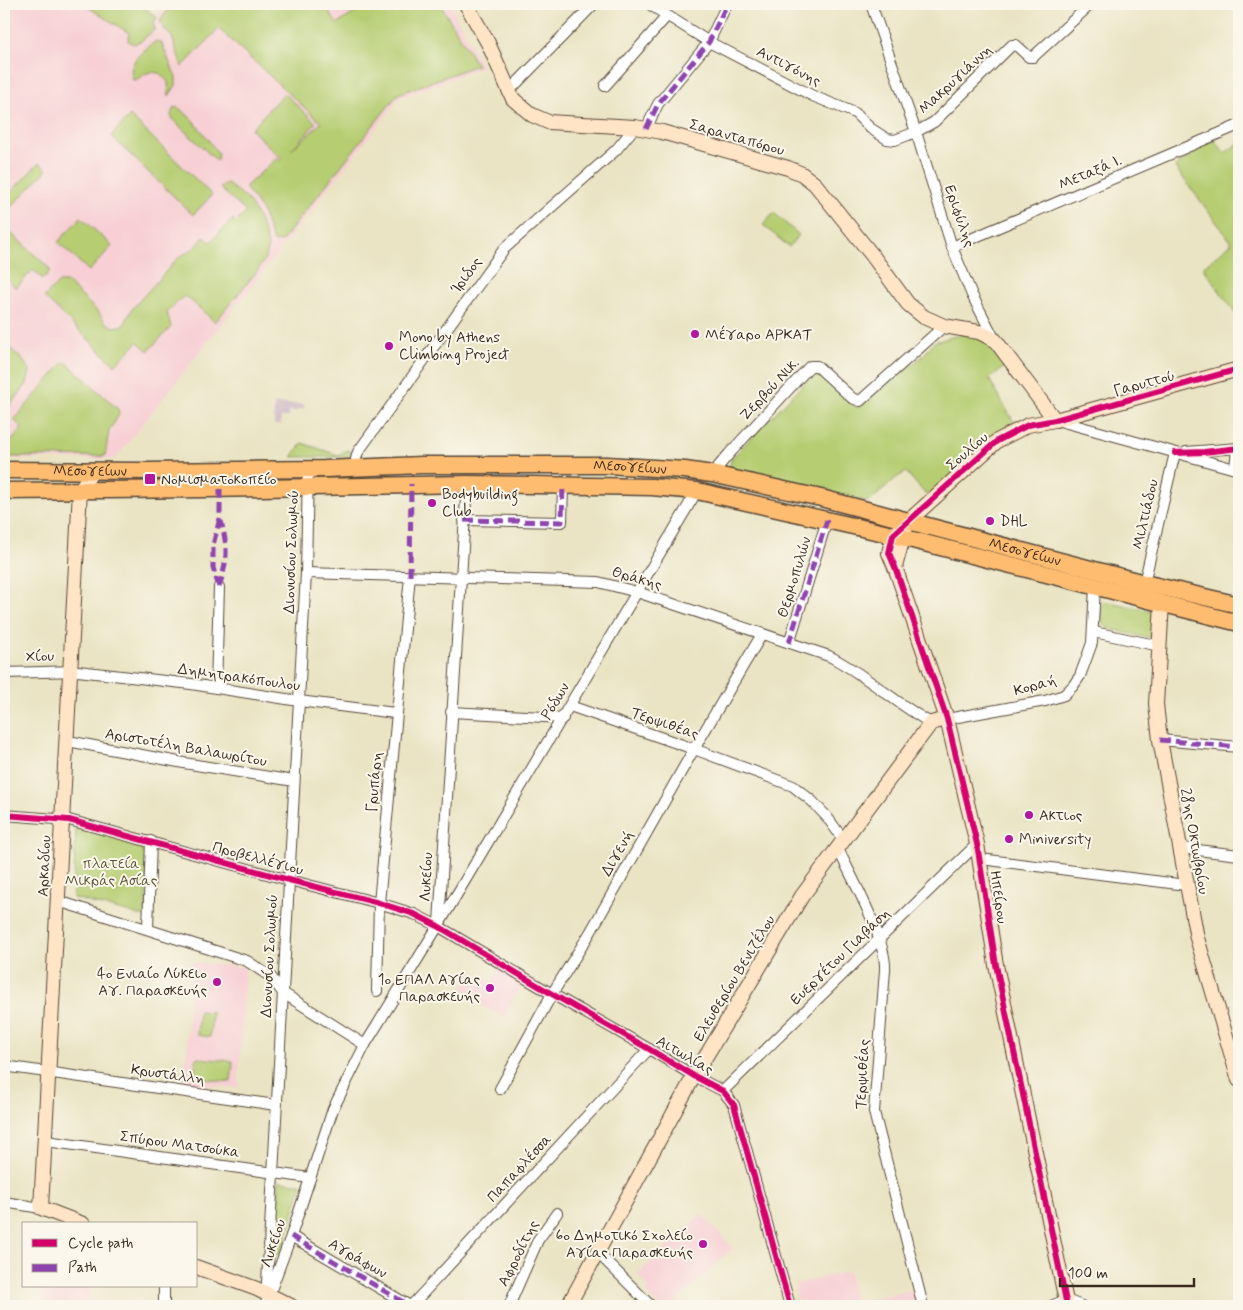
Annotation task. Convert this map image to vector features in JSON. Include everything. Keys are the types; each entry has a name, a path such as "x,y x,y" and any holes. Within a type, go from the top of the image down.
{"main road":[{"name":"Μεσογείων","path":"4,470 308,469 422,465 607,465 685,470 712,474 821,498 1144,583 1239,605"},
{"name":"Μεσογείων","path":"4,491 467,484 652,487 697,491 898,537 1239,623"}],"street":[{"name":"Σαρανταπόρου","path":"467,4 488,43 513,99 525,110 548,122 641,128 788,168 809,178 866,248 908,304 924,317 944,326 980,332 995,340"},
{"path":"510,90 594,4"},
{"name":"Αντιγόνης","path":"650,4 709,42 813,96 854,113 883,138 895,140 916,132"},
{"name":"Ίριδος","path":"356,468 358,452 504,249 641,128 658,104 709,42 727,4"},
{"name":"Εριφύλης","path":"871,4 916,132 952,247 972,296 995,340 1055,420"},
{"name":"Μακρυγιάννη","path":"916,132 934,122 1012,45 1016,45 1029,57 1033,57 1091,4"},
{"path":"605,86 667,16"},
{"name":"Μεταξά Ι.","path":"952,247 1239,125"},
{"name":"Ζερβού Νικ.","path":"712,474 810,366 817,366 855,400 860,401 944,326"},
{"name":"Γαρυττού","path":"1055,420 1239,369"},
{"name":"Σουλίου","path":"908,522 997,441 1028,425 1055,420 1237,469 1238,448"},
{"path":"1174,453 1238,448"},
{"name":"Μιλτιάδου","path":"1144,583 1174,453"},
{"name":"Διονυσίου Σολωμού","path":"267,1300 272,1172 306,573 308,469"},
{"name":"Αρκαδίου","path":"45,1209 60,902 84,490 93,470"},
{"name":"Λυκείου","path":"267,1300 274,1286 333,1109 365,1045 438,926 467,484"},
{"path":"464,520 562,522 563,485"},
{"name":"Ρόδων","path":"438,926 697,491"},
{"name":"Θερμοπυλών","path":"789,643 827,520"},
{"name":"Ηπείρου","path":"908,522 898,537 895,567 947,719 978,844 996,965 1067,1303"},
{"name":"Θράκης","path":"306,573 598,582 637,592 829,656 844,664 911,712 931,723"},
{"name":"Γρυπάρη","path":"377,991 379,903 410,576"},
{"name":"Κοραή","path":"947,719 1044,701 1064,695 1080,676 1092,643 1095,586"},
{"path":"216,688 219,587"},
{"name":"28ης Οκτωβρίου","path":"1162,603 1156,704 1160,740 1197,938 1239,1080"},
{"path":"1094,632 1160,646"},
{"name":"Διγενή","path":"500,1089 552,994 590,933 694,749 762,634"},
{"name":"Αρκαδίου","path":"66,819 73,742 74,671"},
{"name":"Χίου","path":"4,673 74,671"},
{"name":"Δημητρακόπουλου","path":"74,671 216,688 396,713"},
{"name":"Τερψιθέας","path":"570,706 793,786 812,801 827,817 840,843 883,948 886,964 874,1112 924,1306"},
{"path":"451,712 563,718"},
{"path":"931,723 947,719"},
{"name":"Ελευθερίου Βενιζέλου","path":"568,1306 694,1076 802,896 931,723"},
{"path":"1160,740 1239,747"},
{"name":"Αριστοτέλη Βαλαωρίτου","path":"73,742 184,764 294,780"},
{"name":"Προβελλέγιου","path":"4,815 66,819 379,903 414,914 438,926"},
{"path":"148,928 151,841"},
{"name":"Ευεργέτου Γιαβάση","path":"723,1091 978,844"},
{"path":"1180,848 1239,855"},
{"path":"981,859 1186,884"},
{"path":"60,902 148,928 247,961 271,977 283,993 365,1045"},
{"name":"Αιτωλίας","path":"438,926 552,994 723,1091 734,1105 790,1306"},
{"name":"Παπαφλέσσα","path":"410,1306 649,1049"},
{"name":"Κρυστάλλη","path":"4,1066 276,1105"},
{"name":"Σπύρου Ματσούκα","path":"49,1141 310,1178"},
{"path":"4,1202 45,1209 79,1222"},
{"name":"Αφροδίτης","path":"508,1306 538,1240 557,1213"},
{"name":"Αγράφων","path":"291,1236 410,1306"},
{"path":"598,1253 651,1306"},
{"path":"198,1268 267,1300 291,1306"},
{"path":"164,1288 164,1306"},
{"path":"1051,1306 1067,1303 1082,1306"}],"shaded area":[{"path":"4,4 138,4 157,17 166,4 450,4 482,67 400,98 115,459 4,459 4,446 11,437 4,431 6,429 4,426"},
{"path":"274,404 304,404 304,409 288,411 288,417 281,417 281,425 274,425"},
{"path":"191,962 245,967 238,1088 185,1083"},
{"name":"1ο ΕΠΑΛ Αγίας Παρασκευής","path":"499,968 522,982 504,1017 459,994 471,971 492,982"},
{"path":"701,1214 733,1248 672,1306 658,1306 645,1292 649,1288 637,1275"},
{"path":"849,1271 854,1302 913,1290 918,1306 806,1306 804,1300 798,1301 794,1285"},
{"path":"41,1288 90,1288 89,1306 39,1306"}],"green space":[{"path":"83,4 139,4 157,17 153,24 155,29 141,41 133,44 128,41 129,33"},
{"path":"172,4 324,4 337,24 368,4 440,4 477,65 398,94 281,242 273,241 262,211 245,187 277,158 280,161 282,159 251,129 284,93 316,123 291,150 321,123 219,29 182,67 172,37 160,21"},
{"path":"156,41 161,42 176,77 176,85 169,96 168,82 159,73 146,73 133,80 131,74 137,58"},
{"path":"174,107 186,113 198,126 218,153 217,161 173,120 171,115"},
{"path":"130,116 212,195 193,215 111,136"},
{"path":"1213,138 1225,153 1239,143 1239,319 1203,267 1232,243 1175,167"},
{"path":"39,163 47,170 4,214 4,199"},
{"path":"226,183 249,201 263,229 268,249 258,270 215,322 184,296 167,312 171,327 148,351 138,342 115,365 44,297 59,282 67,282 99,313 106,323 114,327 124,325 132,309 178,258 196,247 204,237 210,242 233,219 236,222 246,212 220,188"},
{"path":"774,213 799,235 789,247 763,225"},
{"path":"81,217 112,246 89,271 58,242"},
{"path":"4,227 48,267 50,271 43,279 33,270 16,288 4,277"},
{"path":"962,334 982,338 1006,366 989,379 1016,426 928,497 906,472 896,478 869,502 729,469 732,458 816,371 857,408 923,356 934,342"},
{"path":"4,343 22,359 30,371 27,384 4,413"},
{"path":"63,363 67,363 118,409 119,415 109,431 105,456 6,457 7,447 22,428 14,420"},
{"path":"302,443 338,455 348,450 353,453 349,457 292,457"},
{"path":"1104,601 1156,612 1151,636 1144,637 1107,628 1102,623 1101,616"},
{"name":"πλατεία Μικράς Ασίας","path":"76,826 147,843 146,917 73,898"},
{"path":"199,1011 212,1012 210,1037 197,1035"},
{"path":"196,1058 233,1061 231,1082 194,1078"},
{"path":"279,1181 302,1184 281,1255 277,1254"}],"marked path":[{"path":"646,129 658,104 709,42 727,4"},
{"path":"410,576 411,484"},
{"path":"464,520 562,522 563,485"},
{"path":"219,587 213,568 213,545 220,518 220,489"},
{"path":"789,643 827,520"},
{"path":"219,587 226,554 221,521"},
{"path":"1160,740 1239,747"},
{"path":"291,1236 410,1306"}],"cycle path":[{"path":"1067,1306 996,965 977,844 947,719 889,553 893,535 997,441 1028,425 1055,420 1239,369"},
{"path":"1175,453 1239,448"},
{"path":"4,815 69,820 414,914 438,926 552,994 723,1091 734,1105 790,1306"}],"place":[{"name":"Μέγαρο ΑΡΚΑΤ","path":"695,334"},
{"name":"Mono by Athens Climbing Project","path":"389,346"},
{"name":"Νομισματοκοπείο","path":"150,479"},
{"name":"Bodybuilding Club","path":"432,503"},
{"name":"DHL","path":"990,521"},
{"name":"Ακτιος","path":"1029,815"},
{"name":"Miniversity","path":"1009,839"},
{"name":"4ο Ενιαίο Λύκειο Αγ. Παρασκευής","path":"217,982"},
{"name":"1ο ΕΠΑΛ Αγίας Παρασκευής","path":"490,988"},
{"name":"6ο Δημοτικό Σχολείο Αγίας Παρασκευής","path":"703,1244"}]}
